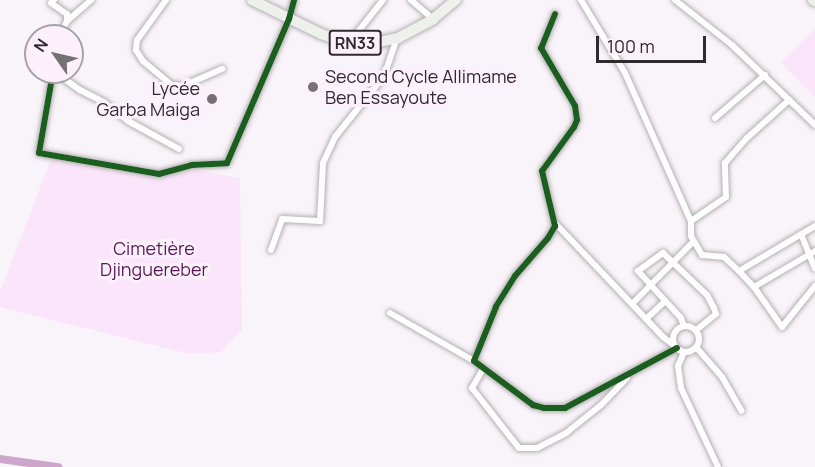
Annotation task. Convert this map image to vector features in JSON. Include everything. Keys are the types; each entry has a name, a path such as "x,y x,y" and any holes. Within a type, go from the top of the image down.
{"main road":[{"name":"RN33","path":"252,0 268,3 289,19 321,34 349,43 370,44 398,38 433,19 456,0"}],"street":[{"path":"54,0 51,3 67,14 67,21"},
{"path":"66,24 91,0"},
{"path":"166,0 137,40 136,50 143,61 172,85 183,86 222,69"},
{"path":"52,84 39,153 159,174 192,165 227,163 289,19 294,0"},
{"path":"349,43 384,0"},
{"path":"411,0 433,19"},
{"path":"581,0 625,73 692,221 691,236 702,255 724,257 754,287 782,327 815,286"},
{"path":"675,0 765,75 815,125"},
{"path":"474,362 496,307 515,276 552,232 554,222 542,171 577,120 576,106 541,48 555,14"},
{"path":"271,250 282,219 320,221 323,163 335,137 384,76 398,38"},
{"path":"715,118 765,75"},
{"path":"71,84 105,103 128,121 178,149"},
{"path":"692,221 726,197 725,163 747,138 789,100"},
{"path":"554,222 646,319 684,352"},
{"path":"738,271 815,226"},
{"path":"801,234 812,253 815,268"},
{"path":"632,304 694,241"},
{"path":"754,287 812,253"},
{"path":"684,326 681,318 638,271 663,254 707,295 714,308 716,314 696,330"},
{"path":"646,319 665,301"},
{"path":"390,313 474,362 533,405 544,408 565,408 631,374 676,347"},
{"path":"684,326 696,330"},
{"path":"676,347 674,333 684,326"},
{"path":"696,330 699,338 696,347 684,352 678,366 681,388 718,467"},
{"path":"696,347 722,377 742,411"},
{"path":"483,369 472,388 519,448 537,448 566,433 601,405 631,374"}],"green space":[{"path":"815,29 815,98 781,62"},
{"name":"Cimetière Djinguereber","path":"51,159 155,176 196,170 240,178 242,330 221,352 190,354 0,307 0,292"}],"waterway":[{"path":"0,459 58,467"}],"cycle path":[{"path":"51,84 39,153 159,174 192,165 227,163 289,19 294,0"},
{"path":"555,14 541,48 575,106 577,120 542,171 555,226 548,238 515,276 496,307 474,361 533,405 544,408 565,408 677,348"}],"place":[{"name":"Second Cycle Allimame Ben Essayoute","path":"313,87"},
{"name":"Lycée Garba Maiga","path":"212,99"}]}
